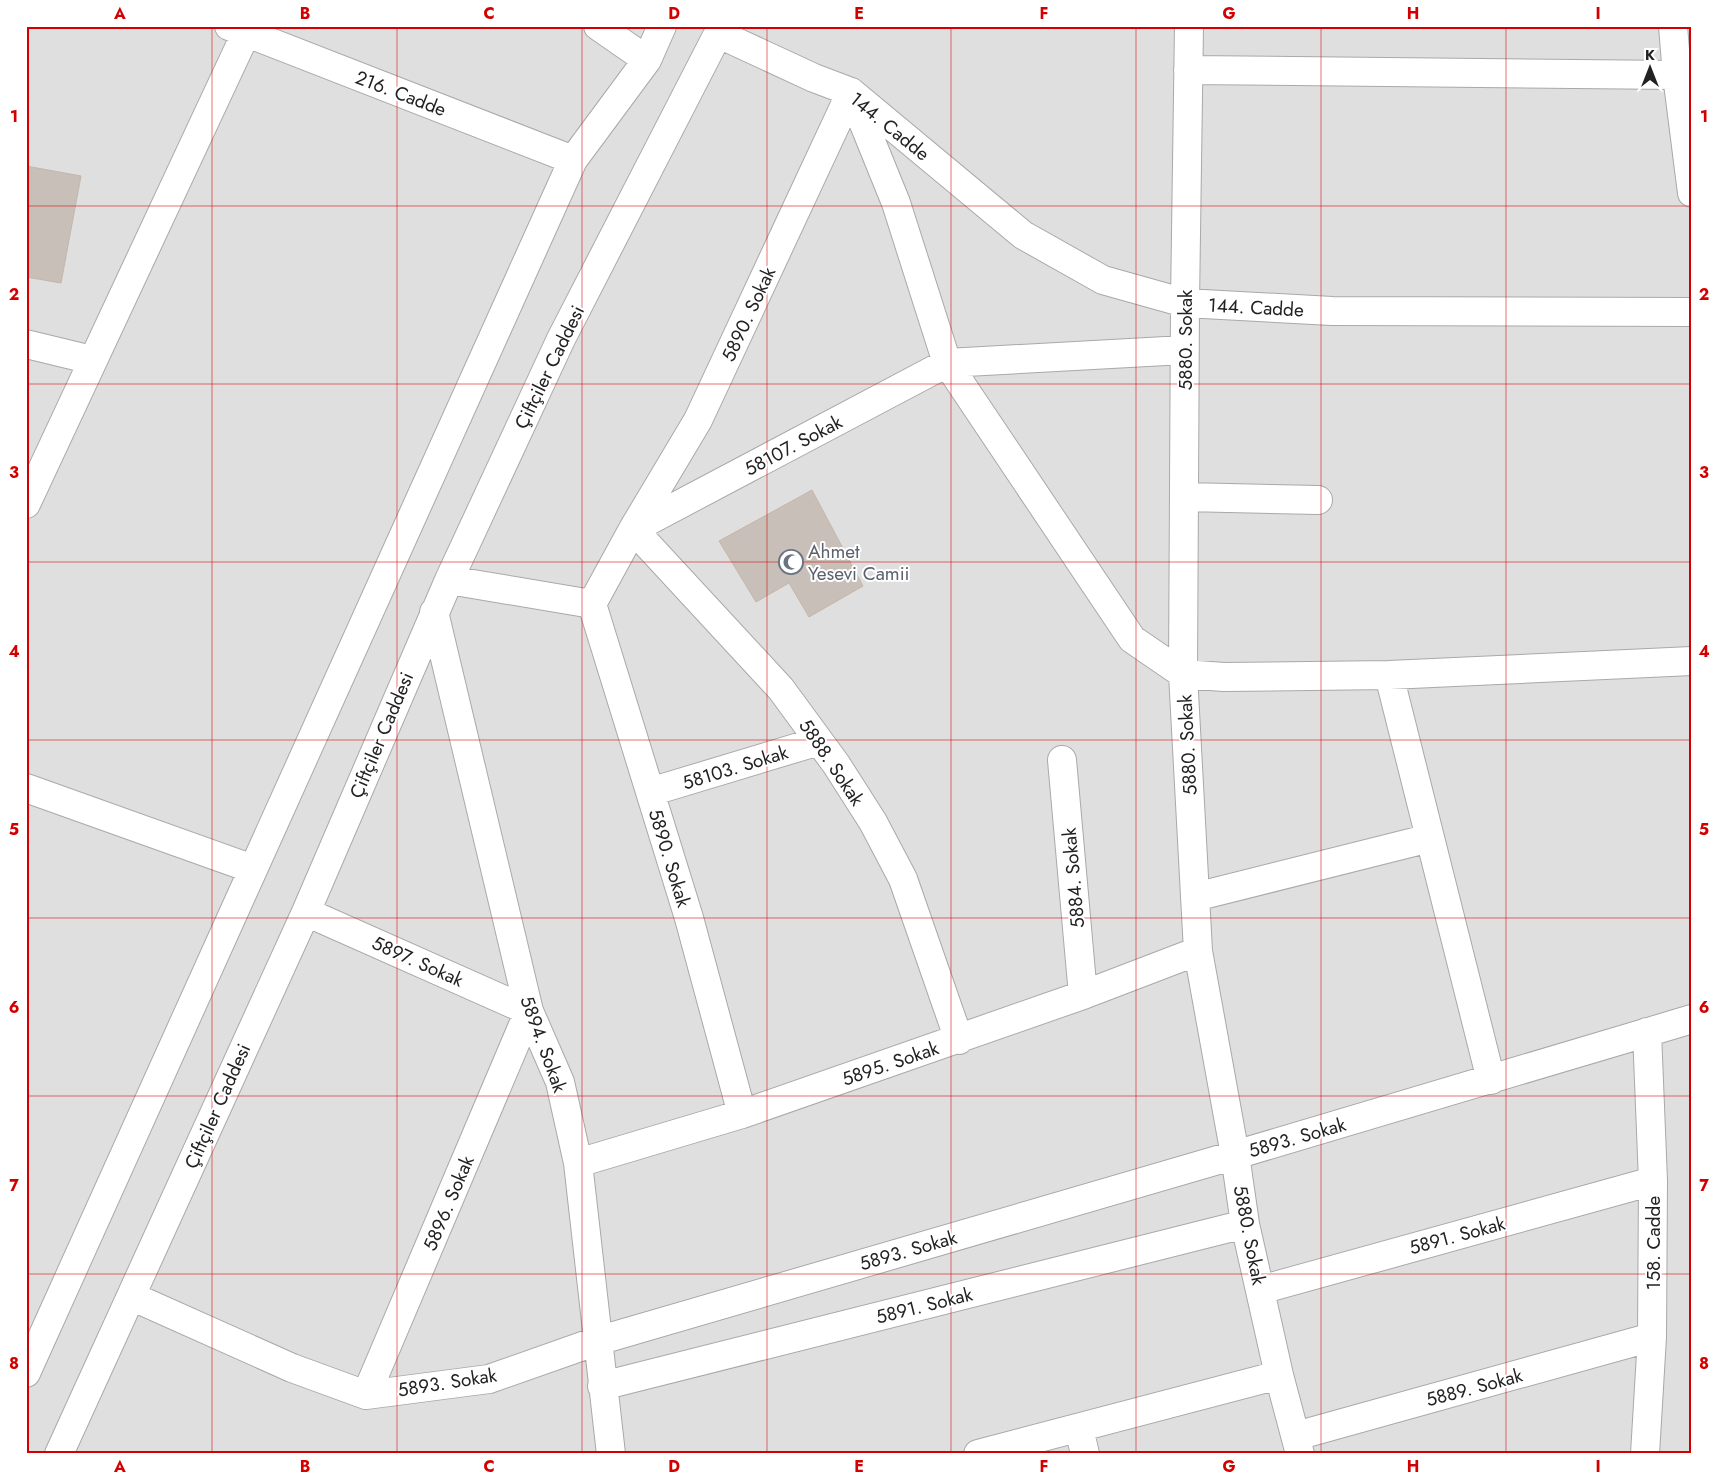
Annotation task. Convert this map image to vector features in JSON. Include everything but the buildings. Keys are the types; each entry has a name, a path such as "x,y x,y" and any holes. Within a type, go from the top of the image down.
{"street":[{"path":"598,26 647,60"},
{"path":"27,1370 573,160 647,60 662,26"},
{"name":"5880. Sokak","path":"1189,26 1184,350 1183,674 1198,951 1235,1155 1245,1224 1279,1375 1298,1445"},
{"path":"1673,26 1677,75 1692,193"},
{"path":"26,504 92,360 237,29"},
{"name":"216. Cadde","path":"237,29 573,160"},
{"name":"144. Cadde","path":"721,30 814,78 851,92 1023,235 1103,280 1185,303 1332,311 1692,312"},
{"name":"Çiftçiler Caddesi","path":"59,1454 306,912 434,612 561,339 721,30"},
{"path":"1188,70 1677,75"},
{"path":"851,92 896,203 947,364 1132,639 1183,674 1224,676 1389,675 1692,661"},
{"name":"5890. Sokak","path":"633,529 698,420 851,92"},
{"path":"26,344 92,360"},
{"name":"58107. Sokak","path":"633,529 947,364 1184,350"},
{"path":"1184,497 1318,500"},
{"path":"449,580 592,604 633,529"},
{"name":"5888. Sokak","path":"633,529 781,689 819,741 873,822 903,879 959,1040"},
{"name":"5890. Sokak","path":"592,604 689,918 742,1114"},
{"name":"5894. Sokak","path":"434,612 529,1011 560,1082 578,1163 611,1454"},
{"path":"1389,675 1492,1080"},
{"name":"58103. Sokak","path":"650,792 819,741"},
{"name":"5884. Sokak","path":"1062,760 1083,995"},
{"path":"26,788 253,869"},
{"path":"1195,897 1430,838"},
{"name":"5897. Sokak","path":"306,912 529,1011"},
{"name":"5895. Sokak","path":"578,1163 742,1114 959,1040 1198,951"},
{"name":"5896. Sokak","path":"366,1395 529,1011"},
{"name":"5893. Sokak","path":"131,1296 292,1368 366,1395 489,1379 597,1340 1492,1080 1692,1019"},
{"name":"158. Cadde","path":"1645,1454 1652,1337 1654,1181 1647,1032"},
{"name":"5891. Sokak","path":"1260,1290 1654,1181"},
{"name":"5891. Sokak","path":"602,1386 1245,1224"},
{"name":"5889. Sokak","path":"1298,1445 1652,1337"},
{"path":"978,1454 1279,1375"},
{"path":"1079,1428 1085,1454"}],"shaded area":[{"path":"26,26 1692,26 1692,1454 26,1454"}],"place":[{"name":"Ahmet Yesevi Camii","path":"791,562"}]}
